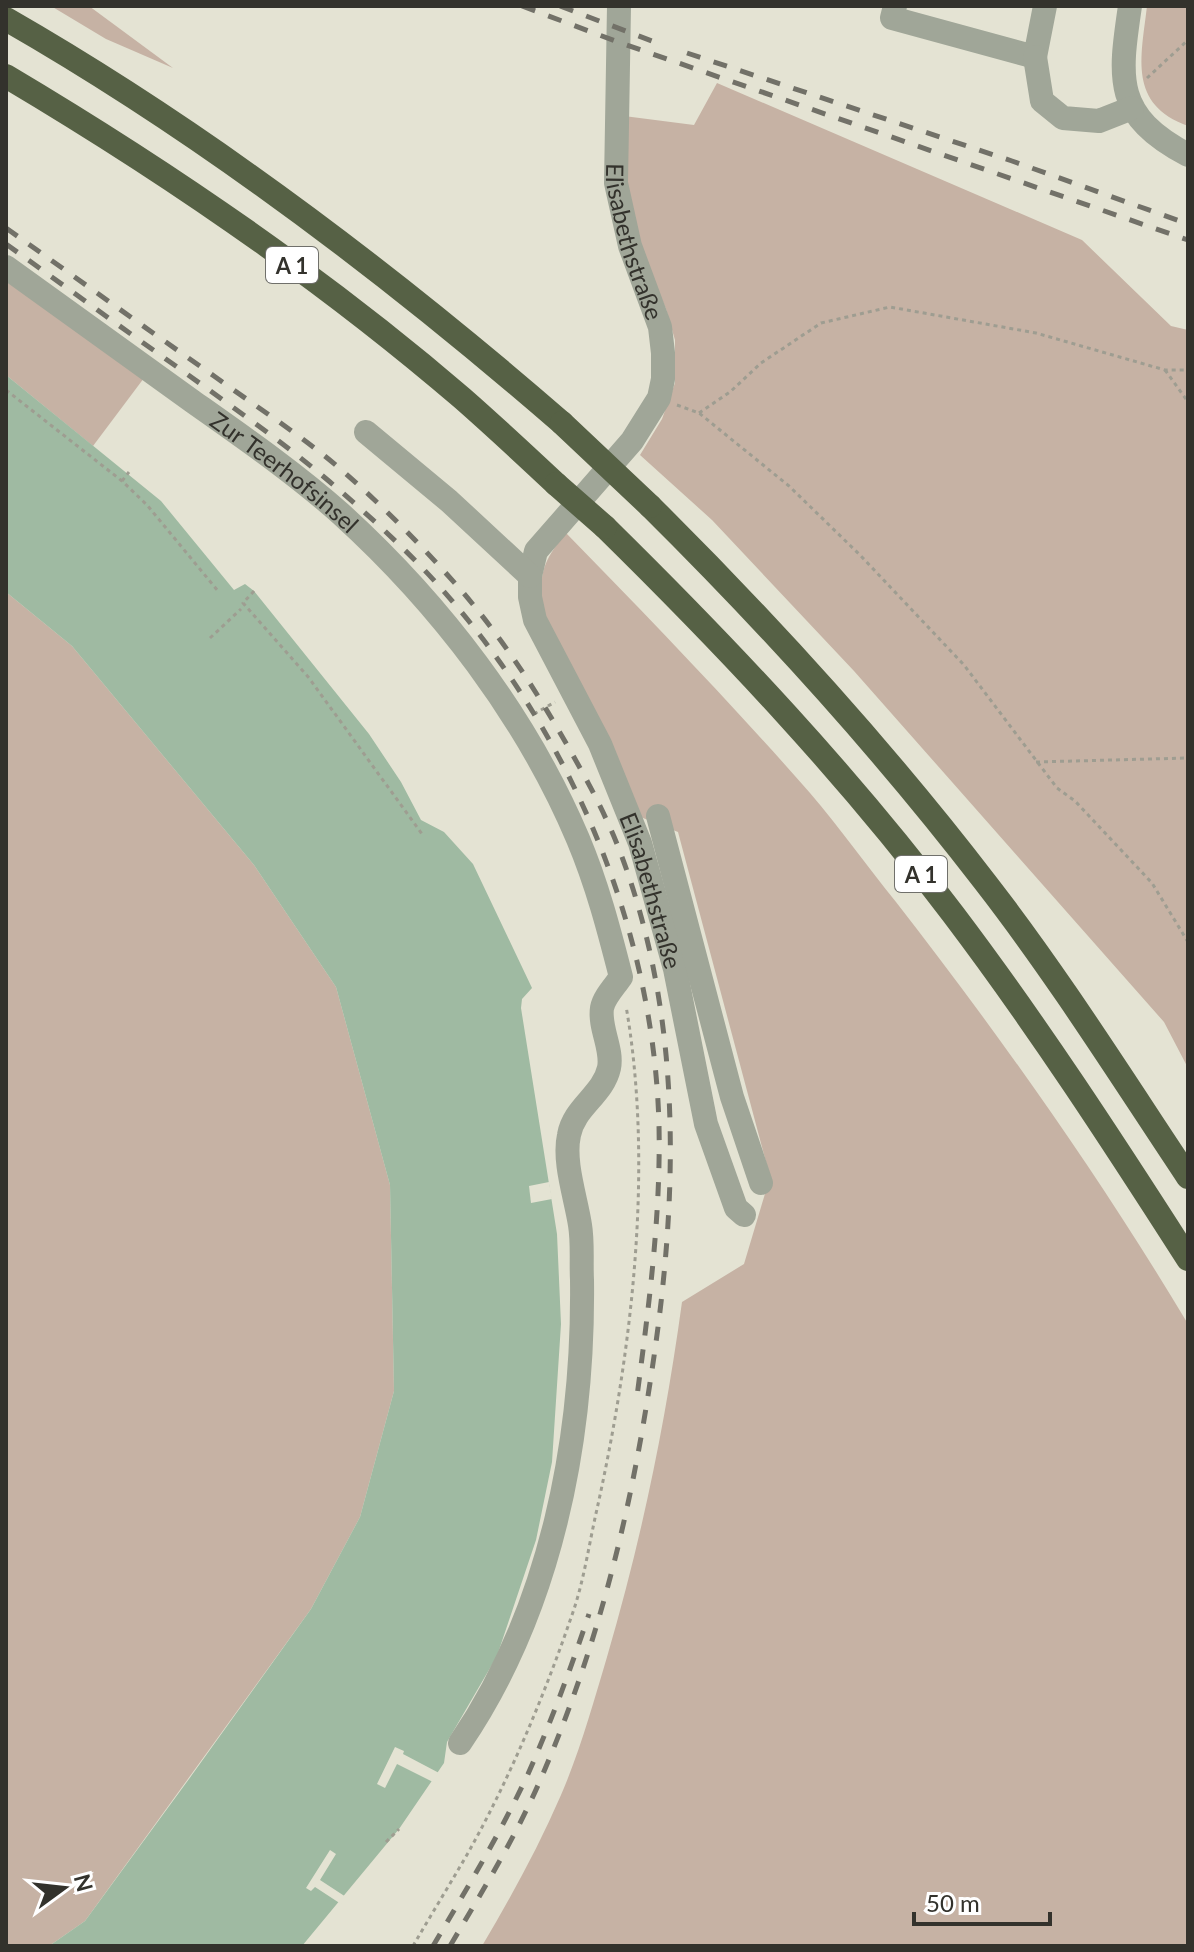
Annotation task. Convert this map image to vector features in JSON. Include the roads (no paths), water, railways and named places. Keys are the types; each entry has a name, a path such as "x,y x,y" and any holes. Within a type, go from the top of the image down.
{"highway":[{"name":"A 1","path":"6,19 197,138 332,235 475,348 562,423 650,506 814,674 915,793 1063,988 1188,1177"},
{"name":"A 1","path":"6,76 177,183 270,249 461,397 605,527 704,625 791,718 951,912 1033,1025 1188,1259"}],"street":[{"name":"Elisabethstraße","path":"619,6 616,183 630,246 660,327 663,379 659,398 632,441 536,551 530,576 530,597 535,620 600,744 640,843 675,969 706,1124 736,1208 744,1215"},
{"path":"895,6 892,18 1035,57"},
{"path":"1045,6 1035,57 1042,101 1063,118 1099,121 1132,108"},
{"path":"1130,6 1122,74 1132,108 1147,128 1166,144 1188,155"},
{"name":"Zur Teerhofsinsel","path":"6,267 255,445 341,514 426,600 488,679 549,777 578,838 599,894 621,977 602,1008 610,1065 604,1082 575,1116 568,1137 581,1229 582,1313 570,1452 554,1531 508,1661 485,1707 460,1743"},
{"path":"366,432 449,501 530,576"},
{"path":"658,816 732,1097 761,1183"}],"railway":[{"path":"522,6 1188,240"},
{"path":"560,6 657,43"},
{"path":"687,53 1012,161 1188,224"},
{"path":"6,228 313,447 345,473 433,559 500,640 559,731 613,834 640,914 656,980 670,1114 666,1249 642,1434 609,1583 562,1728 522,1820 450,1946"},
{"path":"6,244 277,440 394,539 453,602 497,658 536,718 571,781 600,846 624,914 642,983 654,1054 659,1125 658,1195 636,1404"},
{"path":"433,1946 528,1774 589,1614"}]}
